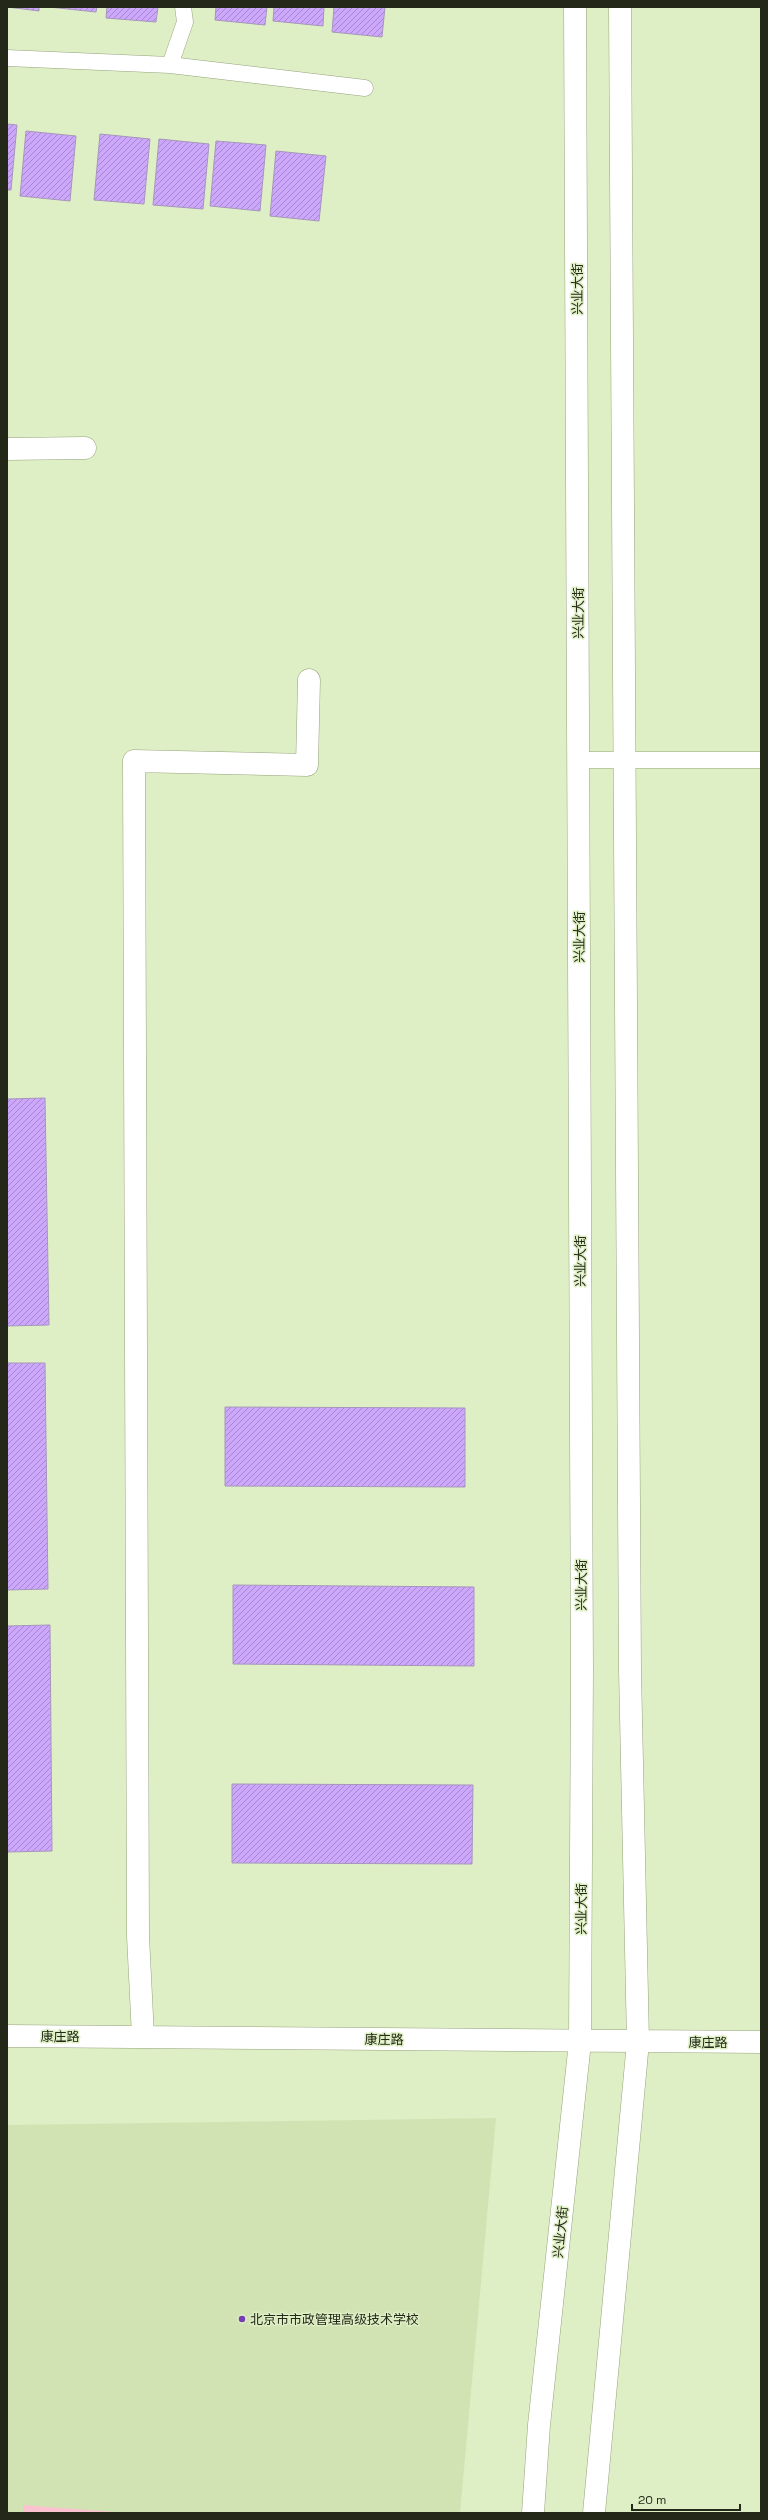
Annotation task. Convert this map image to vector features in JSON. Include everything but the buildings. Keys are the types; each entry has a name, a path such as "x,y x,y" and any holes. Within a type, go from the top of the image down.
{"main road":[{"name":"兴业大街","path":"533,2513 539,2425 580,2042 582,1670 575,7"},
{"path":"594,2513 638,2042 630,1662 623,760 620,7"},
{"path":"7,448 85,448"},
{"path":"143,2036 138,1928 134,761 307,765 308,680"},
{"name":"康庄路","path":"7,2036 143,2036 580,2042 761,2042"}],"lane":[{"path":"170,66 185,22 183,7"},
{"path":"7,58 170,66 365,88"},
{"path":"579,760 761,760"}],"shaded area":[{"name":"北京市市政管理高级技术学校","path":"496,2118 460,2513 7,2513 7,2125"},
{"path":"23,2505 127,2513 23,2513"}],"place":[{"name":"北京市市政管理高级技术学校","path":"242,2319"}]}
